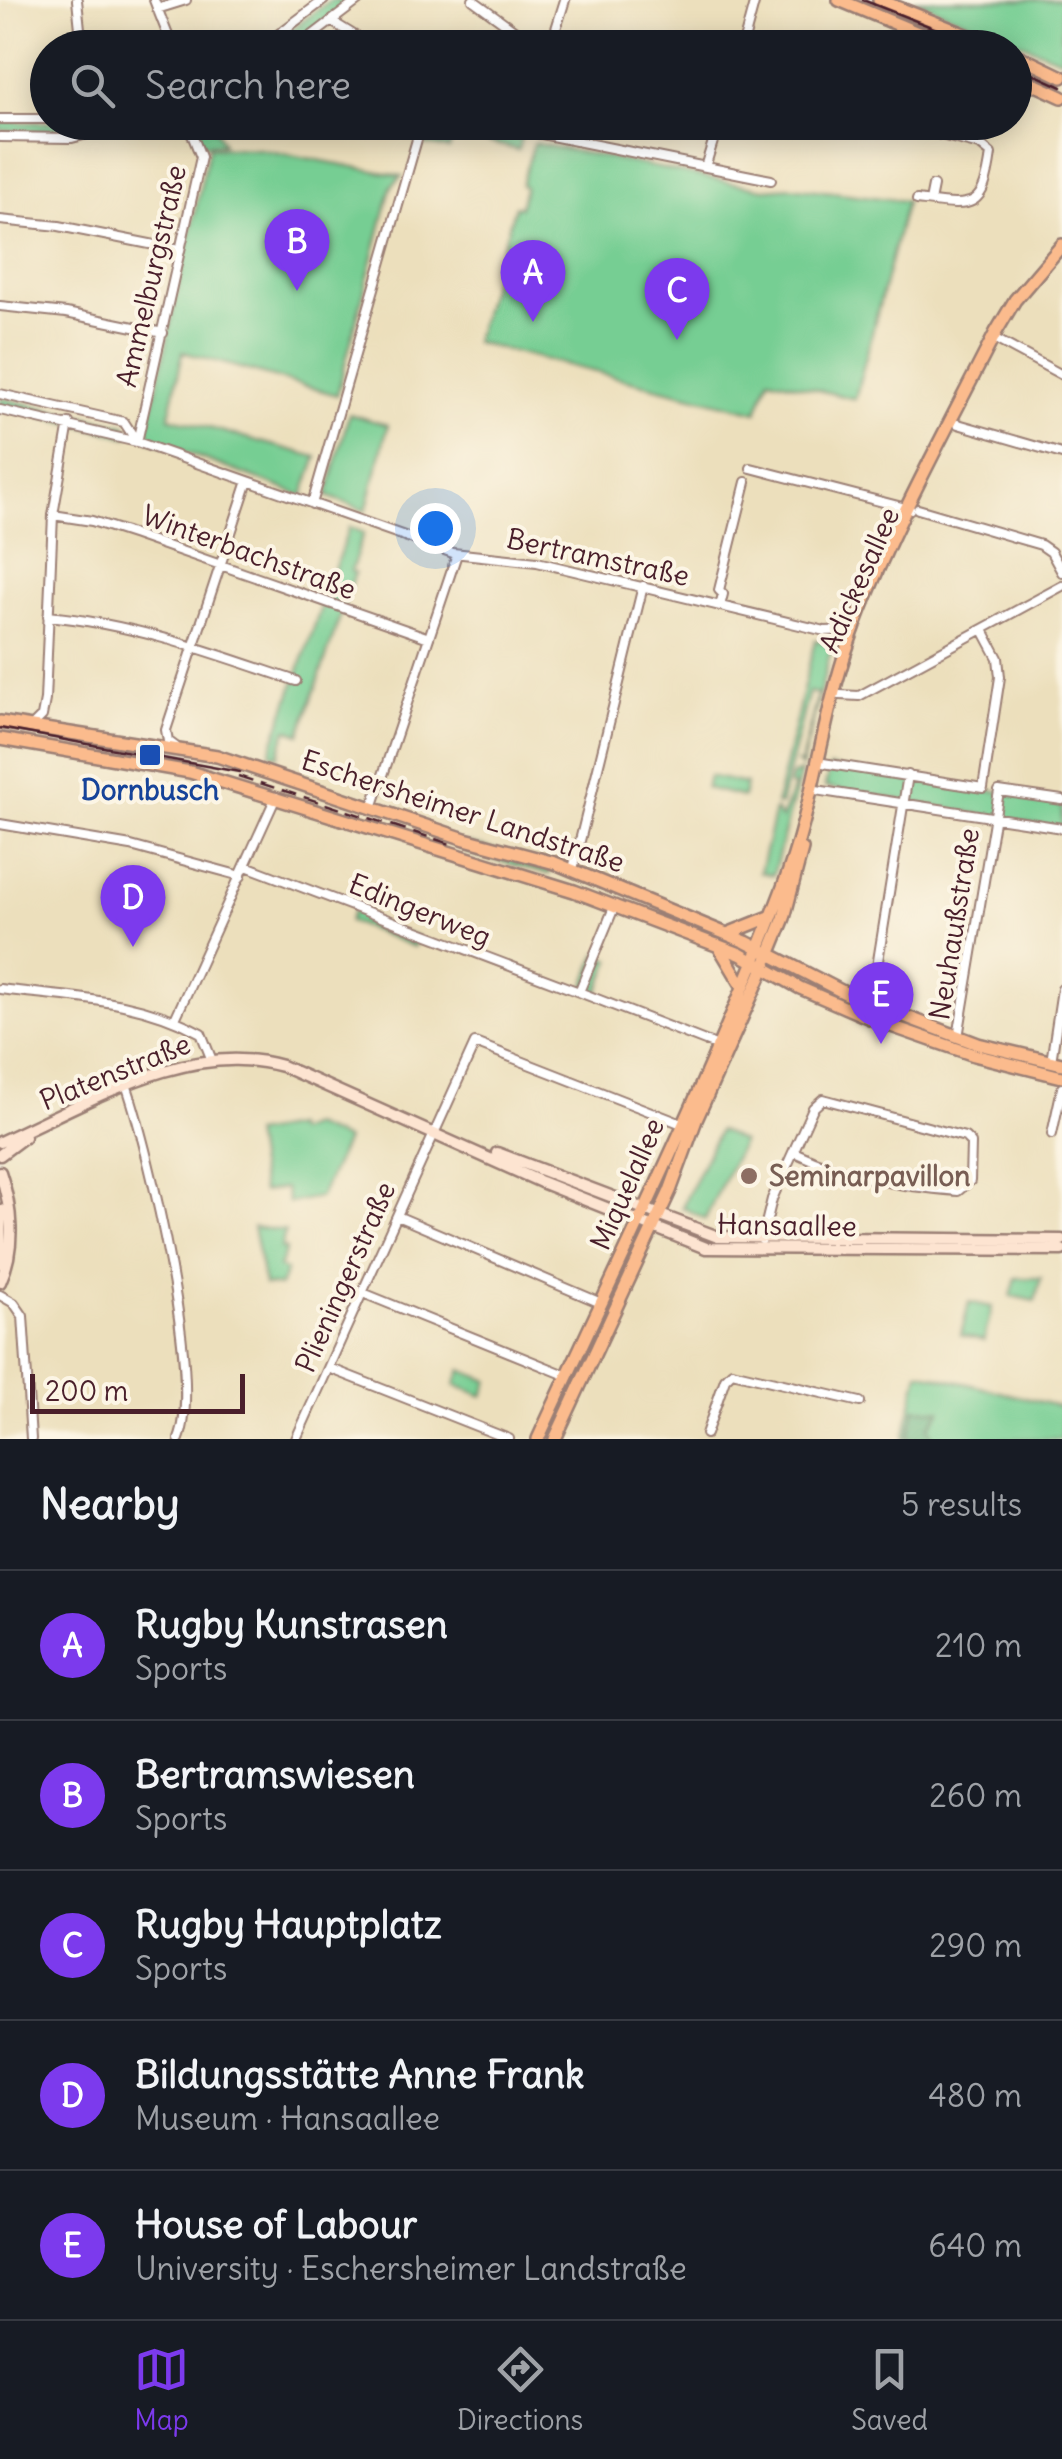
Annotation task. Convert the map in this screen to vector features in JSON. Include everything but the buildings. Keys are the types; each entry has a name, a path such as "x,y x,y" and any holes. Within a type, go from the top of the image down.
{"main road":[{"path":"839,0 911,30"},
{"path":"879,0 954,30"},
{"path":"1032,62 1062,76"},
{"path":"1032,84 1062,98"},
{"name":"Adickesallee","path":"764,951 794,886 840,695 868,613 996,332 1015,300 1062,245"},
{"name":"Adickesallee","path":"764,951 853,630 998,342 1033,288 1062,255"},
{"name":"Eschersheimer Landstraße","path":"0,722 176,747 372,808 728,934 871,1004 958,1037 1056,1063"},
{"name":"Eschersheimer Landstraße","path":"0,739 190,772 570,881 612,910 718,945 874,1020 974,1056 1062,1077"},
{"path":"728,934 772,916"},
{"path":"718,945 743,987"},
{"name":"Miquelallee","path":"555,1439 764,951"},
{"name":"Miquelallee","path":"538,1439 600,1304 647,1218 682,1124 743,987 759,964"},
{"name":"Hansaallee","path":"211,1058 240,1057 282,1066 647,1218 706,1248 1062,1250"},
{"name":"Platenstraße","path":"0,1142 126,1087 211,1058"},
{"name":"Platenstraße","path":"0,1154 37,1128"},
{"path":"0,1172 8,1196 10,1232 0,1282"},
{"path":"0,1210 0,1265"},
{"name":"Hansaallee","path":"647,1218 708,1235 762,1240 1062,1240"}],"street":[{"path":"77,0 80,30"},
{"path":"166,30 156,4 186,0"},
{"path":"284,30 324,0"},
{"path":"319,30 360,0"},
{"path":"473,0 513,30"},
{"path":"555,30 564,0"},
{"path":"747,30 755,0"},
{"path":"331,21 346,30"},
{"path":"0,119 30,119"},
{"path":"0,138 30,138"},
{"name":"Ammelburgstraße","path":"137,442 201,157 194,140"},
{"path":"312,504 417,140"},
{"path":"592,140 771,180"},
{"path":"706,164 713,140"},
{"path":"917,200 968,201 986,193 992,154 955,140"},
{"path":"930,201 933,186"},
{"path":"0,220 59,226 180,250"},
{"path":"0,306 66,313 163,333"},
{"path":"998,342 1062,375"},
{"name":"Bertramstraße","path":"0,394 124,422 137,442"},
{"name":"Bertramstraße","path":"0,410 69,423 137,442 457,554 538,562 824,631 853,630"},
{"path":"31,727 44,709 53,515 69,423"},
{"path":"958,424 1062,454"},
{"name":"Adickesallee","path":"751,468 914,509"},
{"path":"176,747 168,740 166,730 248,481"},
{"path":"720,606 724,594 719,590 746,482"},
{"path":"914,509 1041,545 1051,552 1062,572"},
{"name":"Winterbachstraße","path":"53,515 92,521 429,638"},
{"path":"372,808 457,554"},
{"path":"570,881 643,586"},
{"path":"840,695 858,696 1062,586"},
{"path":"48,616 98,621 194,646 296,681"},
{"path":"823,763 983,788 1000,677 998,658 982,630"},
{"path":"824,631 838,638 845,654"},
{"path":"871,1004 908,775"},
{"path":"816,790 1062,828"},
{"name":"Neuhaußstraße","path":"958,1037 999,791 1062,800"},
{"path":"175,1019 276,797"},
{"path":"0,824 131,846 240,876"},
{"name":"Edingerweg","path":"246,866 718,1046"},
{"path":"579,992 612,910"},
{"path":"1056,1063 1062,988"},
{"path":"0,989 105,1000 175,1019 203,1035 211,1058"},
{"name":"Plieningerstraße","path":"296,1439 475,1043 682,1124"},
{"path":"126,1087 166,1239 184,1408 178,1439"},
{"path":"1052,1134 1062,1088"},
{"path":"762,1240 772,1199 813,1108 827,1099 867,1114 965,1137 971,1143 970,1182 958,1191 882,1185 834,1171 794,1152"},
{"path":"397,1216 600,1304"},
{"path":"362,1293 568,1376"},
{"path":"0,1295 14,1302 23,1316 32,1439"},
{"path":"329,1368 509,1439"},
{"path":"706,1434 725,1378 732,1372 860,1402"}],"green space":[{"path":"331,0 353,0 313,30 291,30"},
{"path":"914,0 1062,0 1062,60 1032,48 1032,30 988,30"},
{"path":"0,122 30,122 30,131 0,130"},
{"path":"201,140 221,140 223,144 203,144"},
{"path":"425,140 452,140 449,149 424,144"},
{"path":"480,140 520,140 518,150"},
{"path":"534,143 764,189 791,187 906,201 855,399 769,378 757,412 474,342 515,206 520,207 525,187 521,185"},
{"path":"209,147 260,149 402,176 391,187 337,395 183,352 169,417 317,457 303,496 146,438"},
{"path":"0,398 125,425 130,433 128,437 0,406"},
{"path":"349,414 388,425 366,511 327,496"},
{"path":"349,527 364,533 351,571 355,573 300,734 287,729 278,756 270,753"},
{"path":"815,640 828,643 831,650 801,767 797,763 801,763 818,694 809,692 780,805 776,804"},
{"path":"830,767 1062,801 1062,829 825,787"},
{"path":"801,772 773,875 760,872 775,810 781,819 794,787 789,785 792,775"},
{"path":"709,776 746,784 743,797 706,788"},
{"path":"467,843 552,865 549,874 465,852"},
{"path":"353,911 372,918 371,922 418,937 414,947 349,921"},
{"path":"597,954 611,960 597,995 584,989"},
{"path":"311,1126 346,1140 320,1197 288,1203 285,1188 262,1192 253,1134 294,1127 296,1132"},
{"path":"719,1130 742,1142 705,1219 682,1207"},
{"path":"253,1227 285,1231 281,1248 286,1249 279,1267 286,1271 280,1286 264,1285"},
{"path":"1016,1278 1041,1278 1035,1301 1011,1296"},
{"path":"969,1302 992,1307 984,1341 961,1335"},
{"path":"461,1370 489,1381 483,1396 455,1385"},
{"path":"919,1372 1062,1407 1062,1439 904,1439"},
{"path":"915,1408 941,1410 929,1427 934,1439 908,1439"}],"tram line":[{"path":"863,0 939,30"},
{"path":"1032,73 1062,87"},
{"path":"0,728 239,772"}],"railway":[{"path":"238,776 457,846"}],"place":[{"name":"Bertramswiesen","path":"297,291"},
{"name":"Rugby Kunstrasen","path":"533,322"},
{"name":"Rugby Hauptplatz","path":"677,340"},
{"name":"Dornbusch","path":"150,755"},
{"name":"Bildungsstätte Anne Frank","path":"133,947"},
{"name":"House of Labour","path":"881,1044"},
{"name":"Seminarpavillon","path":"749,1176"}]}
